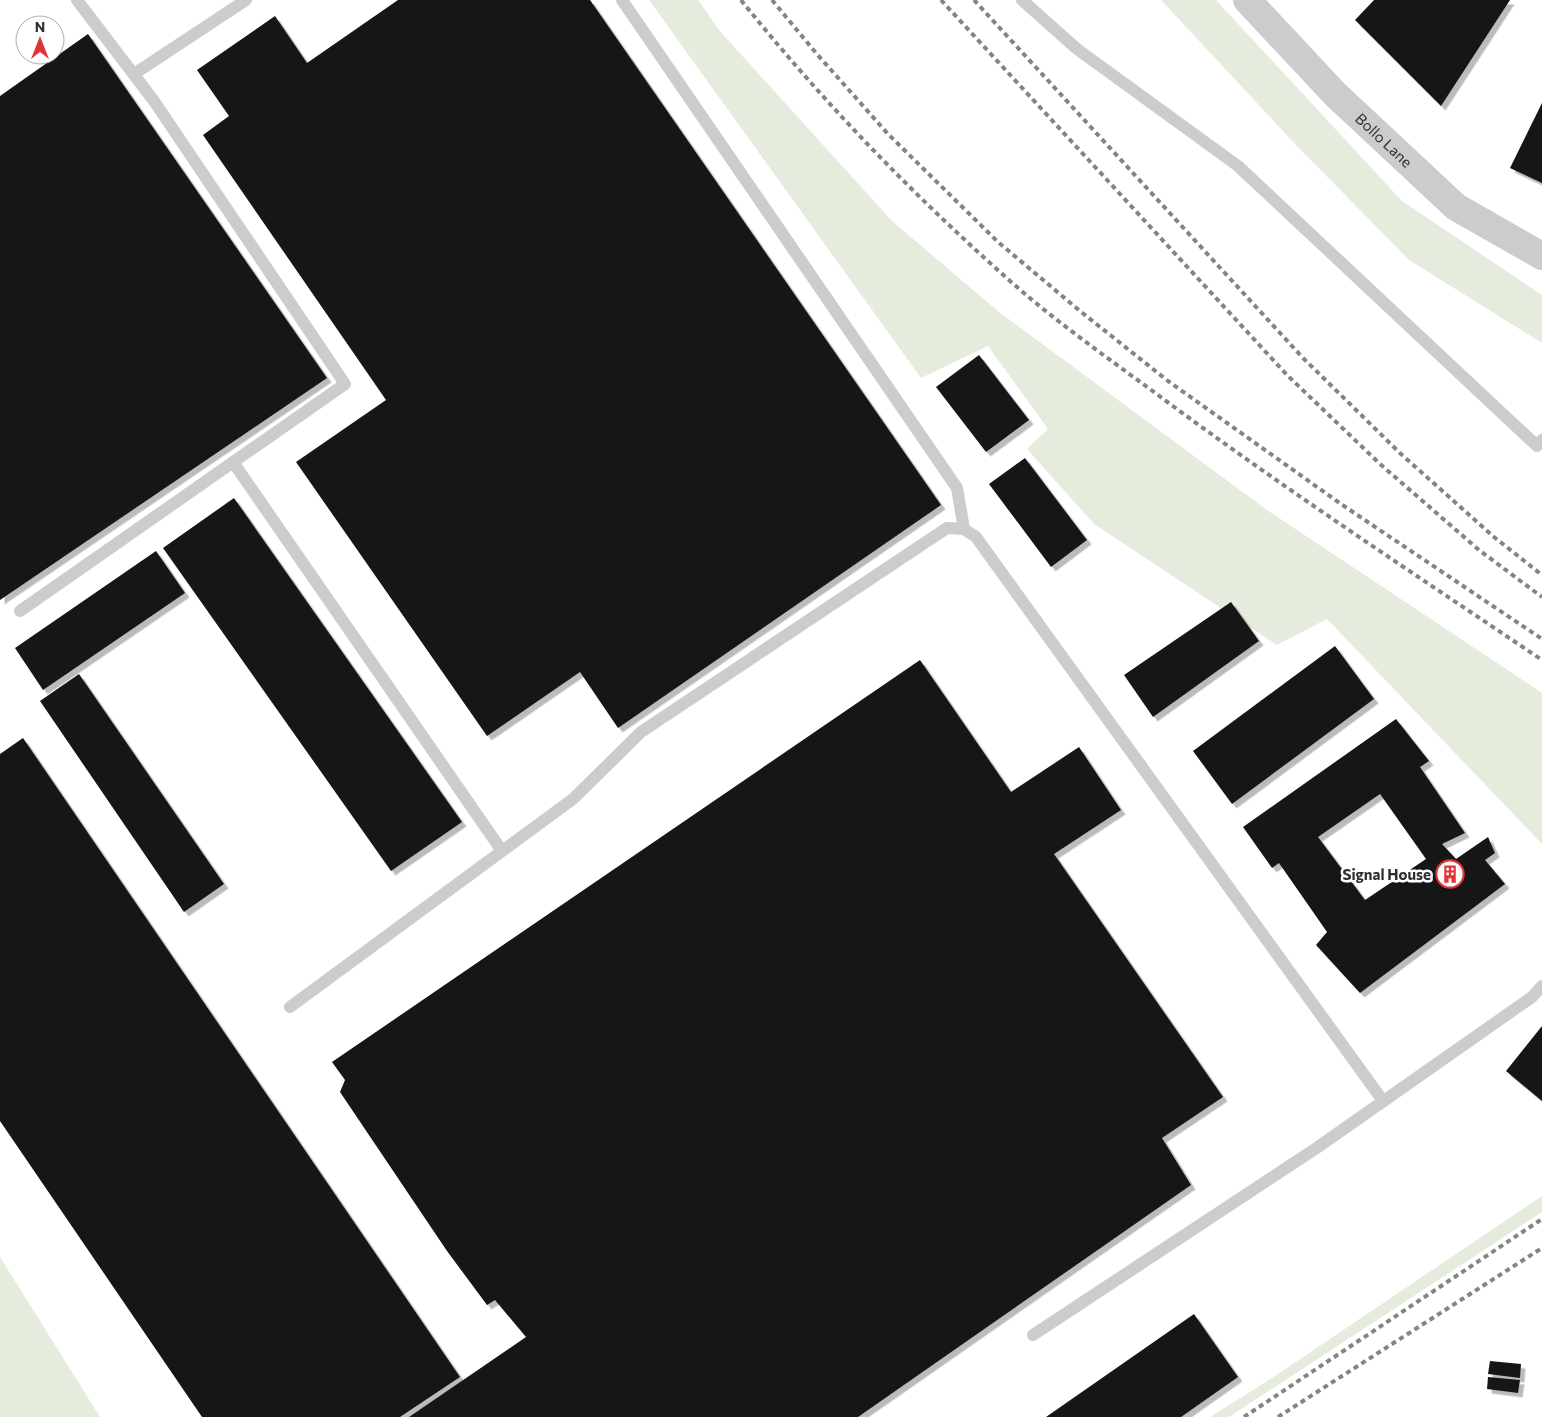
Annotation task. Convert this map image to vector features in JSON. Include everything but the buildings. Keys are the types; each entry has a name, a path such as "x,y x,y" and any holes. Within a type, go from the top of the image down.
{"street":[{"name":"Bollo Lane","path":"1247,0 1335,94 1456,207 1542,256"}],"lane":[{"path":"20,611 345,384 154,100 77,0"},
{"path":"134,74 246,0"},
{"path":"622,0 957,488 964,529"},
{"path":"1022,0 1077,49 1238,166 1537,446 1542,440"},
{"path":"233,462 502,851"},
{"path":"290,1007 573,799 641,732 947,528 964,529 976,537 1383,1101"},
{"path":"1033,1335 1318,1147 1532,997 1542,986"}],"shaded area":[{"path":"649,0 698,0 719,30 892,221 999,312 1267,510 1542,693 1542,844 1327,619 1277,645 1094,524 1027,449 1048,429 988,346 921,378"},
{"path":"1161,0 1216,0 1402,201 1542,295 1542,343 1409,260 1295,144"},
{"path":"1542,1196 1542,1212 1229,1417 1210,1417 1275,1376"},
{"path":"0,1257 100,1417 0,1417"}],"railway":[{"path":"741,0 803,74 869,146 973,247 1045,310 1205,430 1542,660"},
{"path":"772,0 888,134 998,242 1080,311 1168,381 1341,504 1542,639"},
{"path":"941,0 1287,375 1380,464 1479,550 1542,597"},
{"path":"974,0 1303,358 1401,454 1494,537 1542,575"},
{"path":"1244,1417 1542,1219"},
{"path":"1278,1417 1542,1248"}],"place":[{"name":"Signal House","path":"1450,874"}]}
